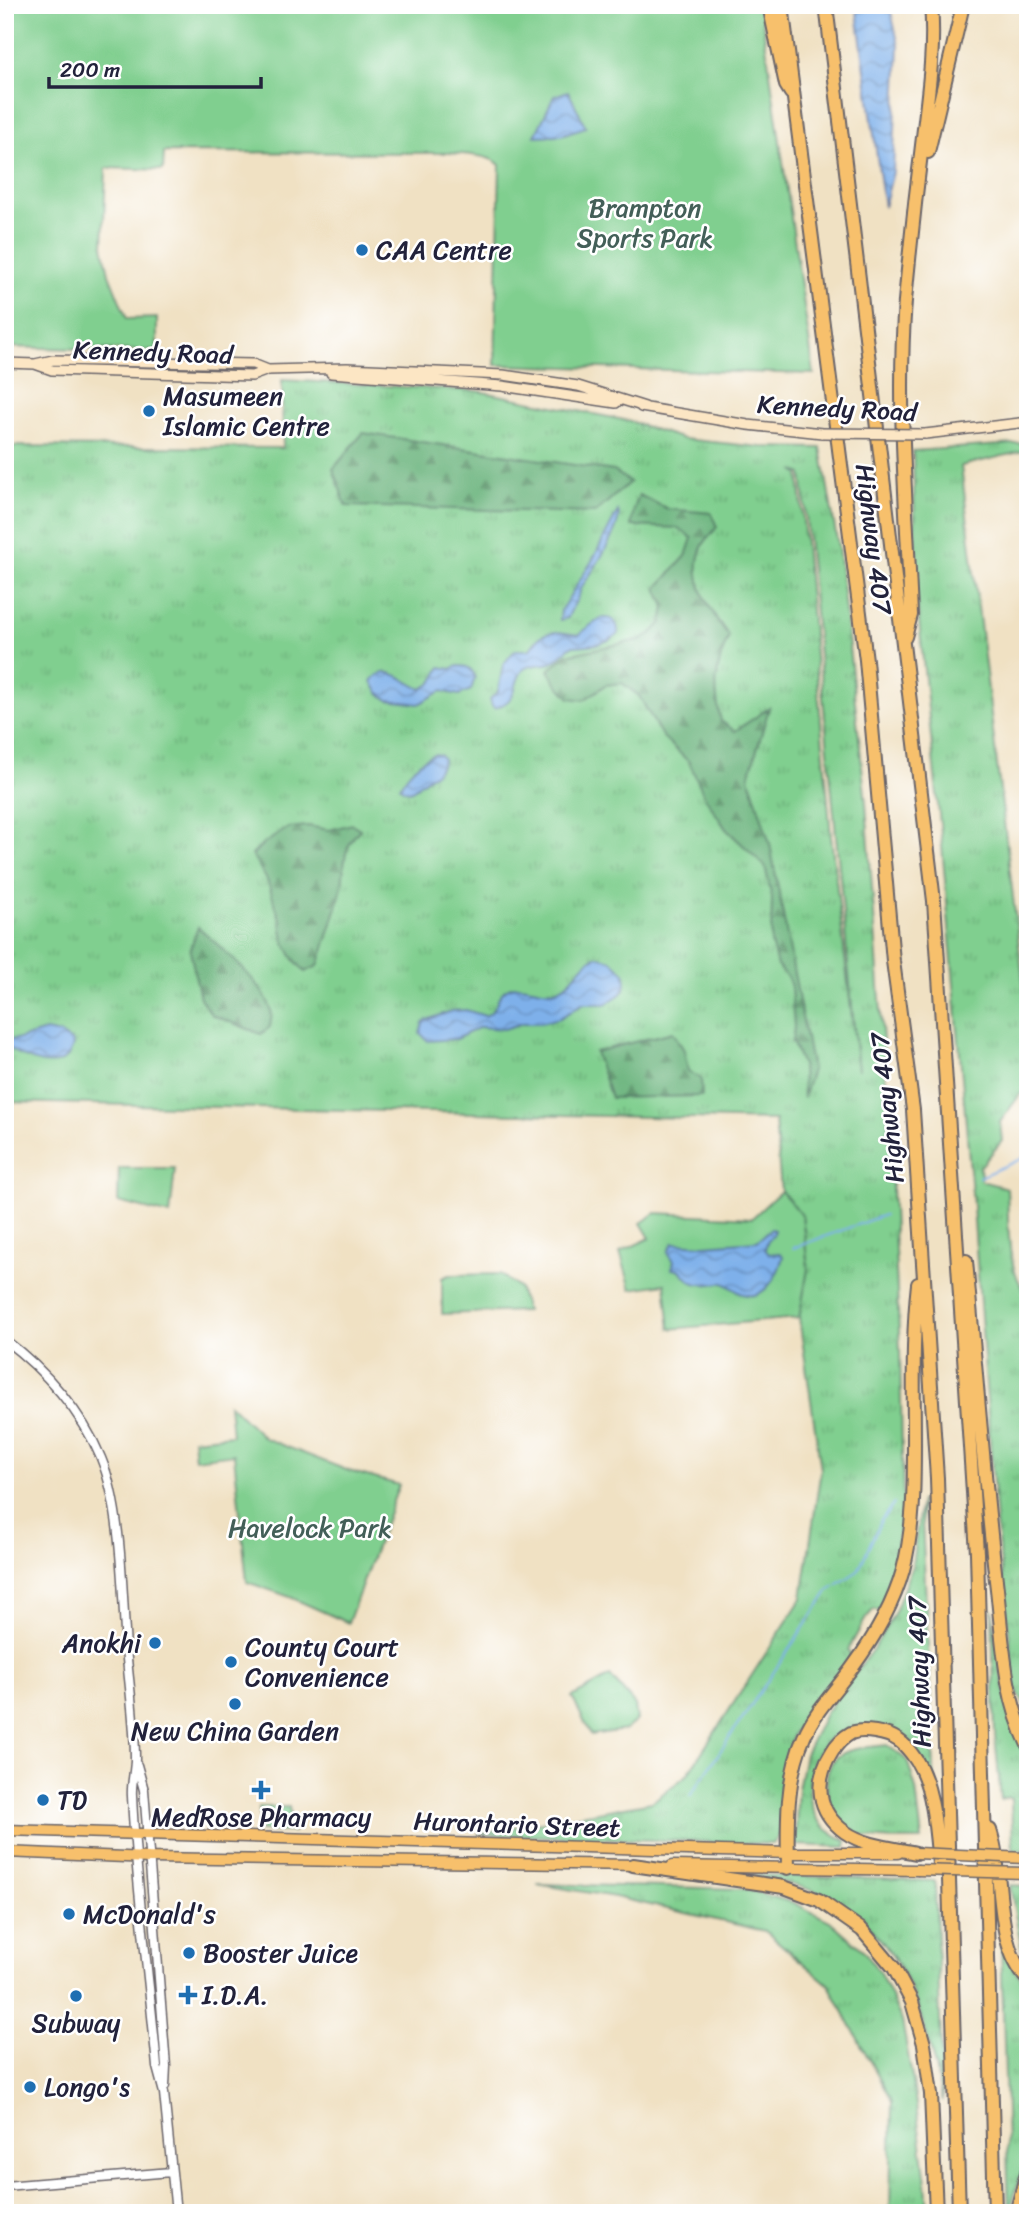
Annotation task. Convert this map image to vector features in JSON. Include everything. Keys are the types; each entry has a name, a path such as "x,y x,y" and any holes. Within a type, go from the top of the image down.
{"highway":[{"path":"769,5 786,85 796,101"},
{"name":"Highway 407","path":"782,5 866,660 894,961 913,1110 937,1478 959,2213"},
{"name":"Highway 407","path":"825,5 934,901 977,1553 995,2213"},
{"path":"903,648 911,615 903,420 905,304 929,80 933,26 930,5"},
{"path":"917,186 925,168 963,5"},
{"path":"955,1217 963,1232 1006,1666 1013,1705 1028,1745"},
{"path":"788,1868 791,1781 798,1751 819,1710 866,1648 885,1616 903,1571 914,1494 913,1327 921,1249"},
{"path":"916,1853 858,1840 843,1831 829,1817 819,1781 824,1764 835,1747 849,1734 860,1731 884,1734 899,1740 923,1772 934,1816 941,1882 948,1894"},
{"path":"986,1817 996,1847 1008,1941 1015,1963 1028,1980"},
{"path":"633,1865 784,1887 819,1900 862,1930 894,1968 912,2002 924,2044 931,2094 936,2213"},
{"path":"1016,2213 1028,2169"}],"main road":[{"name":"Kennedy Road","path":"5,363 35,364 53,360 253,364 268,370 347,368 503,375 578,386 645,407 748,425 822,433 925,434 1028,422"},
{"name":"Hurontario Street","path":"5,1830 1026,1858"},
{"name":"Hurontario Street","path":"5,1852 137,1858 1027,1873"}],"street":[{"path":"5,1340 26,1358 73,1408 90,1434 111,1490 135,1759 132,1793 137,1858 157,2067 164,2093"},
{"path":"135,1759 144,1790 166,2066 164,2093 176,2213"},
{"path":"5,2186 171,2172"}],"green space":[{"name":"Brampton Sports Park","path":"5,5 760,5 814,374 495,365 500,165 483,157 450,153 164,152 163,170 106,168 103,246 109,274 127,319 157,318 157,351 5,347"},
{"path":"282,380 478,391 629,421 683,439 761,447 821,448 838,546 866,803 889,1126 900,1352 903,1501 893,1578 879,1611 874,1609 866,1618 848,1650 851,1656 812,1703 793,1734 781,1784 781,1833 773,1844 477,1834 652,1802 687,1775 802,1598 821,1469 799,1318 808,1269 802,1215 781,1191 775,1120 5,1102 5,446 283,448","holes":["794,470 802,474 858,1070 831,836 799,474"]},
{"path":"363,433 614,471 630,482 595,513 346,506 333,469"},
{"path":"1028,443 1028,450 961,466 1028,1021 1028,1092 1021,1093 1000,1122 1002,1141 980,1167 981,1181 1007,1188 1012,1259 1015,1272 1028,1296 1028,1710 1016,1691 996,1522 972,1193 941,834 917,602 913,451"},
{"path":"639,495 668,509 711,513 717,527 703,545 698,569 699,581 708,605 729,636 717,678 721,721 735,731 769,708 749,777 770,844 812,1070 803,1098 802,1065 792,1042 794,1027 791,987 788,978 777,966 771,943 772,898 765,866 726,829 705,797 689,762 662,736 639,696 622,683 606,685 584,700 570,698 556,683 549,670 566,655 639,640 651,634 662,623 665,607 657,588 686,556 692,538 678,528 631,526"},
{"path":"352,824 360,829 349,844 341,891 318,966 305,972 284,941 281,922 267,880 252,855 263,844 288,828 308,826 329,830"},
{"path":"198,927 251,977 267,1000 271,1012 270,1027 261,1034 212,1015 200,998 190,950"},
{"path":"673,1032 684,1050 688,1071 701,1079 702,1096 611,1098 595,1052"},
{"path":"119,1168 175,1168 170,1215 118,1202"},
{"path":"781,1191 802,1215 808,1269 799,1318 670,1329 665,1284 631,1289 620,1252 650,1238 641,1223 656,1213 752,1218"},
{"path":"500,1274 519,1288 526,1311 442,1314 442,1278 449,1275"},
{"name":"Havelock Park","path":"229,1404 264,1438 349,1471 399,1485 348,1623 290,1597 247,1582 234,1454 195,1459 193,1439 232,1435"},
{"path":"921,1500 935,1789 926,1766 908,1742 855,1730 837,1734 826,1742 812,1766 810,1793 817,1819 830,1832 847,1841 846,1847 795,1845 798,1789 805,1754 826,1712 876,1645 895,1612 912,1566"},
{"path":"992,1609 1003,1683 1019,1738 1028,1756 1028,1850 1013,1850 1011,1799 1007,1797 1001,1800 995,1735"},
{"path":"610,1676 635,1705 637,1720 625,1730 591,1735 572,1697"},
{"path":"887,1745 907,1760 916,1789 922,1840 863,1836 840,1821 830,1803 827,1779 835,1759 853,1750"},
{"path":"259,1807 289,1807 293,1832 260,1831"},
{"path":"736,1874 935,1881 943,2102 928,2041 908,1984 894,1957 876,1934 853,1913 815,1891 793,1884"},
{"path":"537,1884 745,1889 794,1903 830,1921 864,1951 880,1973 902,2021 913,2082 928,2213 890,2213 892,2102 829,1985 765,1931 615,1897"},
{"path":"1010,1885 1028,1886 1028,1968 1024,1963"},
{"path":"1001,1941 1013,1967 1028,1988 1028,2151 1009,2213"}],"water":[{"path":"856,5 881,5 891,12 899,46 893,172 884,207"},
{"path":"568,91 586,127 561,135 535,136 554,96"},
{"path":"618,511 619,518 606,550 581,588 568,618 560,620 561,610 592,561"},
{"path":"602,618 614,622 618,634 602,643 572,646 554,662 527,667 520,674 509,700 495,708 492,706 490,699 498,692 503,665 515,650 529,650 544,634 559,632 579,635"},
{"path":"458,666 469,668 474,674 471,690 459,695 442,691 419,704 388,700 378,692 372,681 378,675 390,673 422,689 432,683 441,667 451,669"},
{"path":"434,754 443,759 437,771 411,790 400,787 414,768"},
{"path":"598,956 611,960 625,973 626,985 622,993 606,1004 582,1004 560,1018 541,1023 523,1023 504,1029 480,1027 456,1039 428,1041 420,1033 427,1020 452,1011 466,1010 485,1016 489,1014 502,993 511,987 523,986 549,991 562,987 586,963"},
{"path":"46,1031 60,1034 73,1042 70,1053 60,1062 35,1061 5,1045 5,1040"},
{"path":"771,1229 774,1234 765,1249 769,1254 780,1253 783,1256 774,1278 758,1294 743,1294 722,1283 697,1284 679,1269 672,1269 674,1261 668,1252 673,1243 705,1245 757,1241"}],"waterway":[{"path":"979,1177 1028,1156"},
{"path":"793,1248 884,1215"},
{"path":"690,1796 829,1590 858,1571 881,1520 894,1504"}],"place":[{"name":"CAA Centre","path":"362,250"},
{"name":"Masumeen Islamic Centre","path":"149,411"},
{"name":"Anokhi","path":"155,1643"},
{"name":"County Court Convenience","path":"231,1662"},
{"name":"New China Garden","path":"235,1704"},
{"name":"MedRose Pharmacy","path":"261,1790"},
{"name":"TD","path":"43,1800"},
{"name":"McDonald's","path":"69,1914"},
{"name":"Booster Juice","path":"189,1953"},
{"name":"I.D.A.","path":"188,1995"},
{"name":"Subway","path":"76,1996"},
{"name":"Longo's","path":"30,2087"}]}
